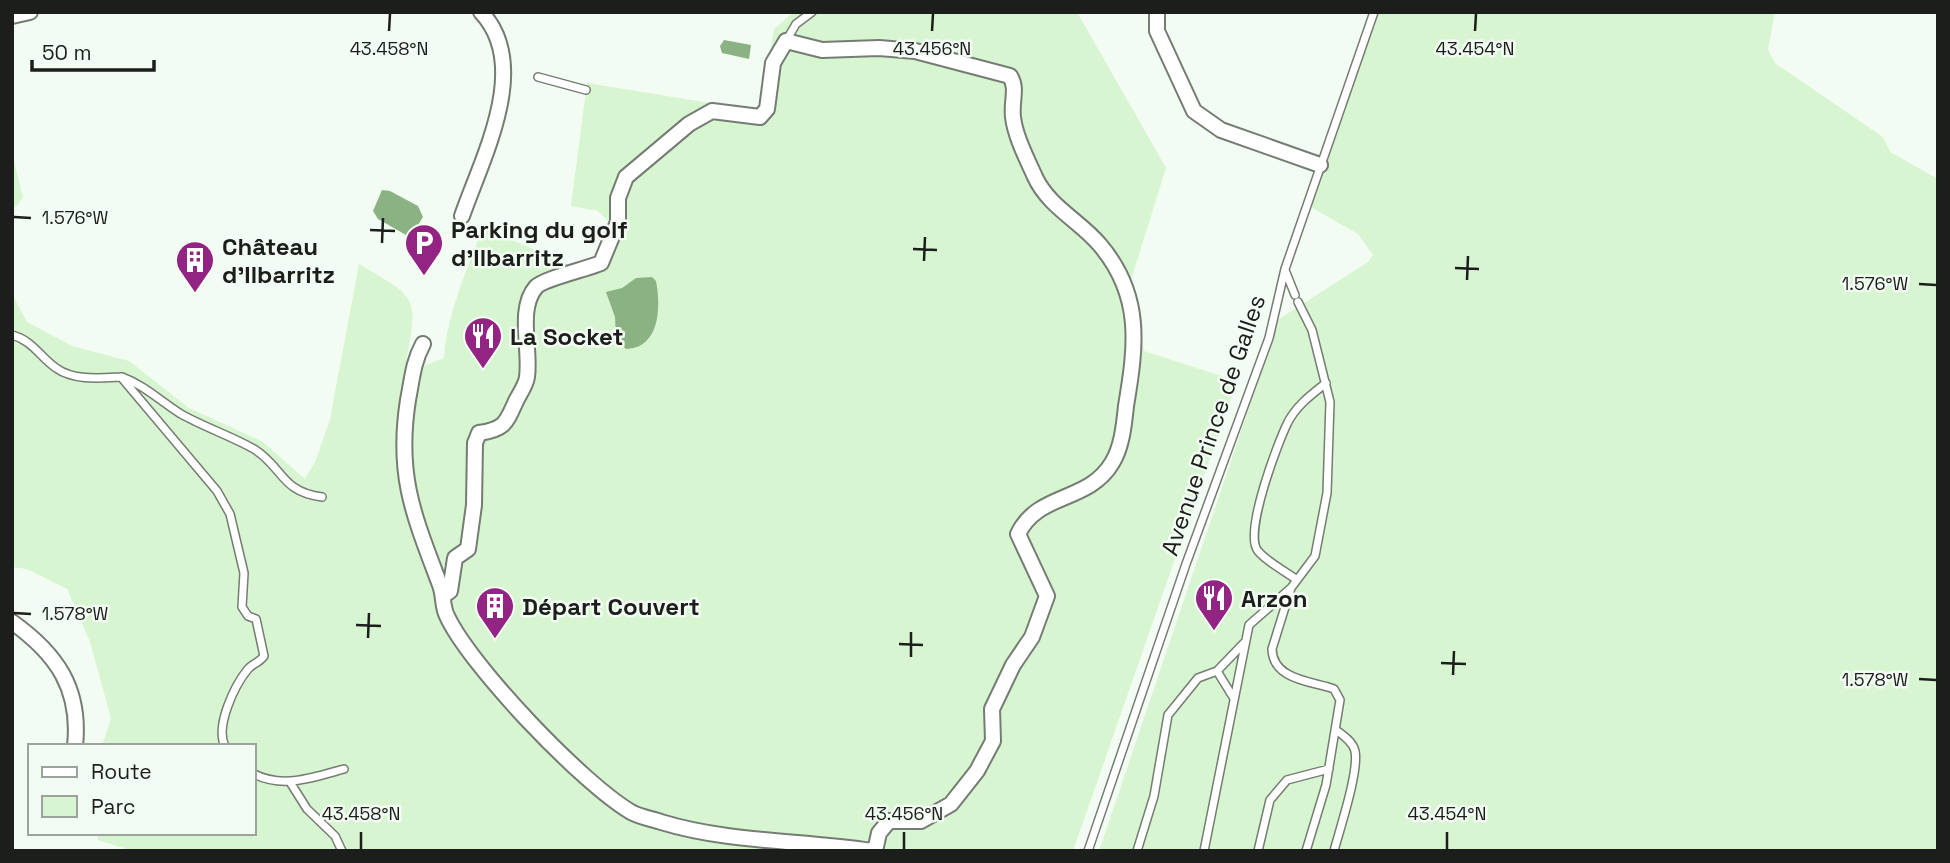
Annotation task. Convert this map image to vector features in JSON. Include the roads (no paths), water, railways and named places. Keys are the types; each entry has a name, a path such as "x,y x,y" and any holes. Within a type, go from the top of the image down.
{"street":[{"path":"12,16 30,12"},
{"path":"462,216 504,96 501,54 494,25 481,12"},
{"path":"1157,12 1157,31 1194,111 1220,130 1320,165"},
{"path":"423,344 414,365 404,426 403,468 410,506 443,596 446,615 483,670 577,768 632,813 694,831 749,840 818,842 873,851 879,833 889,821 921,821 951,804 976,771 993,741 992,709 1013,665 1032,637 1047,596 1018,534 1025,520 1044,505 1078,494 1105,474 1116,455 1132,367 1135,328 1124,277 1099,243 1065,216 1036,180 1013,117 1015,84 1010,76 915,51 879,48 822,50 786,41 773,63 767,109 760,117 712,111 689,124 626,177 618,198 618,222 601,263 575,274 551,278 537,286 530,299 526,325 529,342 527,380 509,421 494,431 479,433 475,443 474,505 468,549 455,558 450,591 443,596"},
{"path":"12,622 38,640 60,665 75,711 75,744"}],"lane":[{"path":"786,41 796,24 812,12"},
{"name":"Avenue Prince de Galles","path":"1088,851 1185,564 1269,338 1285,269 1374,12"},
{"path":"538,77 586,90"},
{"path":"1204,851 1249,625 1291,588 1315,556 1327,493 1331,402 1312,330 1285,269"},
{"path":"12,335 24,338 58,370 90,379 121,377 144,385 179,412 256,450 290,486 307,495 322,497"},
{"path":"121,377 202,472 230,514 244,573 242,607 248,616 256,619 264,656 259,663 248,668 228,705 220,732 224,744"},
{"path":"1297,580 1257,550 1252,537 1256,514 1288,422 1302,402 1326,383"},
{"path":"1291,588 1272,658 1286,673 1334,689 1340,700 1329,769 1306,851"},
{"path":"1137,851 1154,796 1168,715 1198,678 1217,671 1245,641"},
{"path":"1217,671 1233,697"},
{"path":"1334,851 1351,787 1355,751 1348,739 1336,730"},
{"path":"256,775 262,779 290,782 344,769"},
{"path":"1258,851 1270,800 1287,780 1329,769"},
{"path":"290,782 307,809 335,836 342,851"}],"place":[{"name":"Parking du golf d'Ilbarritz","path":"424,277"},
{"name":"Château d'Ilbarritz","path":"195,294"},
{"name":"La Socket","path":"483,370"},
{"name":"Arzon","path":"1214,632"},
{"name":"Départ Couvert","path":"495,640"}]}
